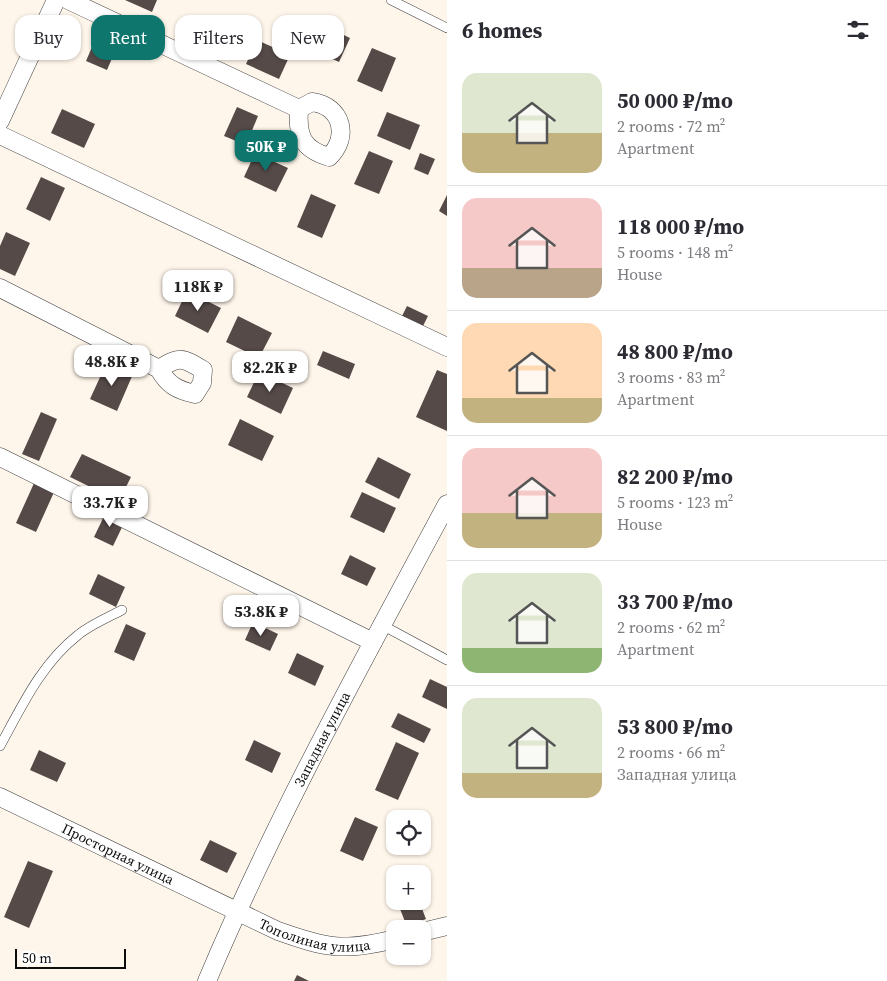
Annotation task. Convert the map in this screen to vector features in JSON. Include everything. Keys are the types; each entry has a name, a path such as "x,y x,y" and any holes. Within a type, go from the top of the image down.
{"street":[{"path":"0,121 56,0"},
{"path":"68,0 298,109"},
{"path":"0,136 447,348"},
{"path":"0,288 159,369"},
{"path":"0,456 373,642"},
{"name":"Западная улица","path":"207,981 237,911 373,642 447,504"},
{"name":"Просторная улица","path":"0,797 237,911"},
{"name":"Тополиная улица","path":"237,911 278,931 321,945 350,948 386,941"},
{"path":"431,930 447,926"}],"lane":[{"path":"391,0 446,24"},
{"path":"0,746 34,683 60,651 80,634 122,610"},
{"path":"382,625 447,660"}],"building":[{"path":"125,0 157,0 152,12"},
{"path":"344,35 350,38 344,51"},
{"path":"262,42 272,47 272,60 288,60 279,79 246,64 248,60 262,60"},
{"path":"372,48 396,58 382,92 357,81"},
{"path":"91,49 91,60 111,60 107,70 86,61"},
{"path":"237,107 258,116 246,145 224,136"},
{"path":"62,109 95,124 84,148 51,133"},
{"path":"387,112 420,125 410,150 377,136"},
{"path":"369,151 393,161 379,194 354,184"},
{"path":"255,153 288,168 276,192 244,177"},
{"path":"420,153 435,159 428,175 414,169"},
{"path":"41,177 65,188 50,221 26,209"},
{"path":"311,194 336,205 322,238 297,227"},
{"path":"447,195 447,216 439,211"},
{"path":"6,232 30,243 15,276 0,269 0,246"},
{"path":"187,291 221,308 208,333 175,316"},
{"path":"407,306 428,316 421,330 400,320"},
{"path":"238,316 272,333 259,358 226,342"},
{"path":"323,351 355,364 349,379 317,365"},
{"path":"107,362 133,374 117,411 90,399"},
{"path":"437,370 447,374 447,431 416,417"},
{"path":"259,372 293,388 281,414 247,397"},
{"path":"41,412 57,419 39,461 22,454"},
{"path":"240,419 274,436 262,461 228,445"},
{"path":"82,454 131,477 119,501 70,477"},
{"path":"378,457 411,474 399,499 365,482"},
{"path":"35,481 55,490 36,532 16,523"},
{"path":"362,492 396,508 384,533 350,517"},
{"path":"107,510 126,519 113,546 94,537"},
{"path":"350,555 376,568 367,586 341,574"},
{"path":"98,574 125,587 116,607 89,594"},
{"path":"253,622 278,634 270,651 245,640"},
{"path":"126,624 146,633 134,661 114,652"},
{"path":"297,653 324,666 315,686 288,673"},
{"path":"430,679 447,687 447,709 422,697"},
{"path":"398,713 431,729 424,743 391,727"},
{"path":"254,740 281,753 272,773 245,760"},
{"path":"396,742 419,753 398,800 375,790"},
{"path":"39,750 66,763 57,782 30,770"},
{"path":"355,817 378,827 363,861 340,851"},
{"path":"210,840 237,853 227,873 200,860"},
{"path":"28,861 53,871 29,928 4,917"},
{"path":"400,910 422,910 426,919 424,920 404,920"},
{"path":"297,975 309,981 294,981"}]}
